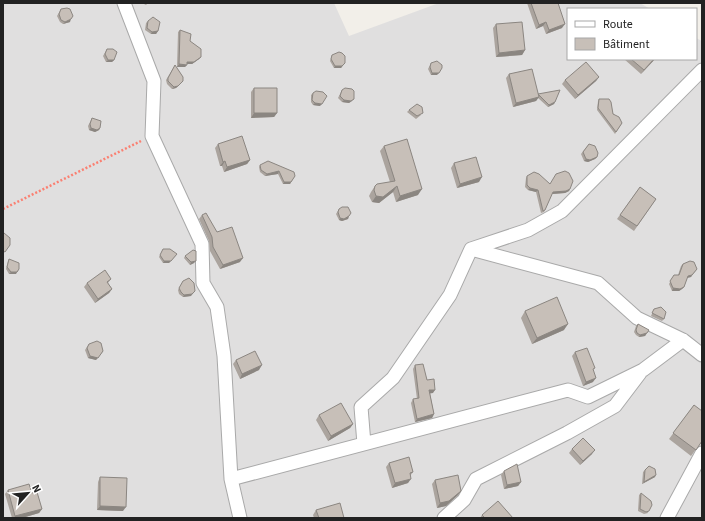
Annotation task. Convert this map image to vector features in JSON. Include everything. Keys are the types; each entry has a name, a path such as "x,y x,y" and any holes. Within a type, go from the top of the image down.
{"street":[{"path":"124,3 154,81 152,136 202,244 204,283 217,307 224,356 231,479 240,518"},
{"path":"364,444 361,407 394,378 450,295 471,249 528,230 562,211 702,70"},
{"path":"471,249 598,283 637,318 683,340 702,355"},
{"path":"231,479 568,390 588,397 643,370 683,340"},
{"path":"444,518 464,500 476,479 567,433 615,406 643,370"},
{"path":"667,518 702,453"}],"path":[{"path":"3,208 152,136"}],"shaded area":[{"path":"3,3 334,3 349,36 439,3 640,3 648,8 567,8 567,60 697,60 697,38 702,41 702,518 3,518"}],"building":[{"path":"531,3 558,3 565,24 549,30 546,22 539,25"},
{"path":"61,9 70,9 73,16 65,22 61,20 59,14"},
{"path":"153,17 160,22 158,31 152,32 147,28 148,21"},
{"path":"522,22 525,50 499,53 496,24"},
{"path":"180,30 191,34 190,41 201,49 201,57 194,62 187,62 187,65 179,64"},
{"path":"107,49 113,49 117,52 114,60 108,60 105,54"},
{"path":"339,52 345,56 345,63 342,66 335,66 331,59 332,55"},
{"path":"632,60 653,60 644,70"},
{"path":"437,61 442,65 442,68 439,73 432,73 430,67 431,63"},
{"path":"586,62 599,77 578,95 565,80"},
{"path":"175,65 183,77 183,81 178,86 174,87 168,81 168,78"},
{"path":"532,69 539,97 516,103 509,74"},
{"path":"254,88 277,88 277,113 254,113"},
{"path":"345,88 352,89 354,91 354,99 351,101 344,100 340,96 342,90"},
{"path":"560,90 555,102 549,105 538,94"},
{"path":"316,91 323,92 327,96 322,104 315,103 312,100 313,93"},
{"path":"599,99 609,99 613,114 619,117 622,123 616,132 598,108"},
{"path":"417,104 422,107 423,113 417,116 409,110"},
{"path":"92,118 101,121 100,128 97,130 91,128 90,124"},
{"path":"242,136 250,160 227,167 225,161 223,162 218,144"},
{"path":"407,139 422,189 400,196 397,186 383,197 376,196 374,190 377,184 395,181 384,146"},
{"path":"589,144 595,146 598,153 597,157 590,160 586,159 583,152"},
{"path":"476,157 482,177 460,184 454,163"},
{"path":"268,161 294,172 295,176 291,182 284,182 279,171 267,174 261,170 260,165"},
{"path":"565,171 569,173 573,181 570,189 566,191 553,192 545,210 543,211 538,190 530,188 527,185 527,176 534,172 539,174 550,184 556,174"},
{"path":"640,187 656,199 637,226 620,215"},
{"path":"342,207 348,207 351,213 344,219 340,218 338,212"},
{"path":"206,213 217,232 232,227 243,258 223,265 213,247 212,237 202,215"},
{"path":"3,233 10,238 10,245 5,252 3,251"},
{"path":"163,249 170,249 177,254 171,261 164,261 160,255"},
{"path":"193,250 196,251 196,261 191,262 185,256"},
{"path":"9,259 19,263 19,269 17,272 11,272 7,267"},
{"path":"690,261 694,262 697,269 692,275 688,276 684,287 680,289 673,288 670,281 674,275 679,275 683,264"},
{"path":"105,270 111,279 107,282 112,289 98,299 87,283"},
{"path":"189,278 194,283 195,291 192,294 184,295 179,288 183,281"},
{"path":"557,297 568,324 537,338 525,311"},
{"path":"661,307 666,312 664,319 652,313 654,309"},
{"path":"638,324 649,330 647,333 640,335 637,333 636,330"},
{"path":"97,341 101,343 103,351 98,358 90,356 87,348 89,344"},
{"path":"587,348 595,368 593,369 596,378 586,382 575,352"},
{"path":"255,351 262,365 242,374 236,360"},
{"path":"423,364 427,380 434,379 435,390 429,390 434,414 417,419 413,399 419,398 415,365"},
{"path":"341,403 353,424 331,436 319,415"},
{"path":"694,405 702,411 702,441 696,450 673,433"},
{"path":"583,438 595,450 583,461 572,449"},
{"path":"409,457 413,472 410,473 411,479 395,483 389,463"},
{"path":"517,464 521,482 507,485 504,471"},
{"path":"649,466 655,469 656,475 644,482 645,470"},
{"path":"458,475 461,491 449,501 440,503 435,480"},
{"path":"100,477 127,478 126,507 100,506"},
{"path":"29,484 32,493 37,492 42,509 15,516 8,490"},
{"path":"641,493 651,501 652,505 649,511 646,512 640,509"},
{"path":"498,501 513,518 485,518 482,515"},
{"path":"340,503 344,518 319,518 316,510"}]}
